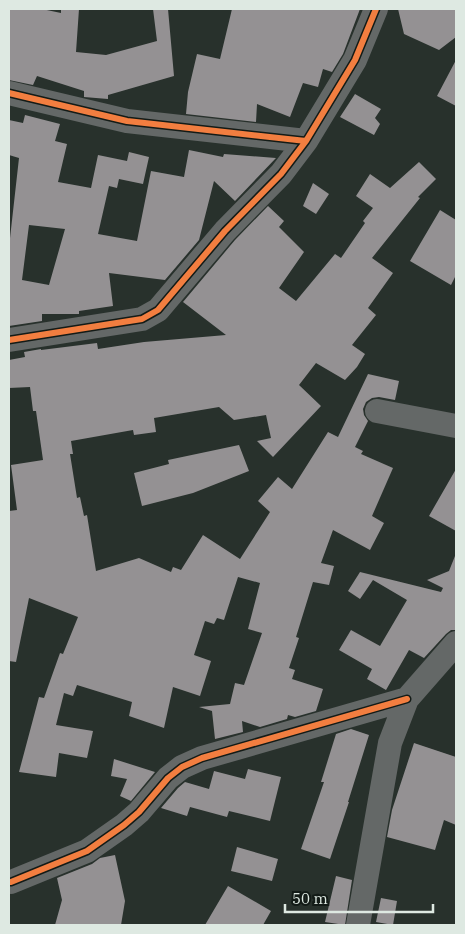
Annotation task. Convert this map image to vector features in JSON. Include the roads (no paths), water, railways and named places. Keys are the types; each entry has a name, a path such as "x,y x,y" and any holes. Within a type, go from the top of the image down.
{"street":[{"path":"9,340 142,319 158,310 225,231 282,174 306,141 354,60 376,9"},
{"path":"9,93 127,121 306,141"},
{"path":"377,411 456,426"},
{"path":"358,925 390,743 407,699 456,643"},
{"path":"11,882 87,851 108,837 139,812 168,778 182,767 202,758 407,699"}]}
